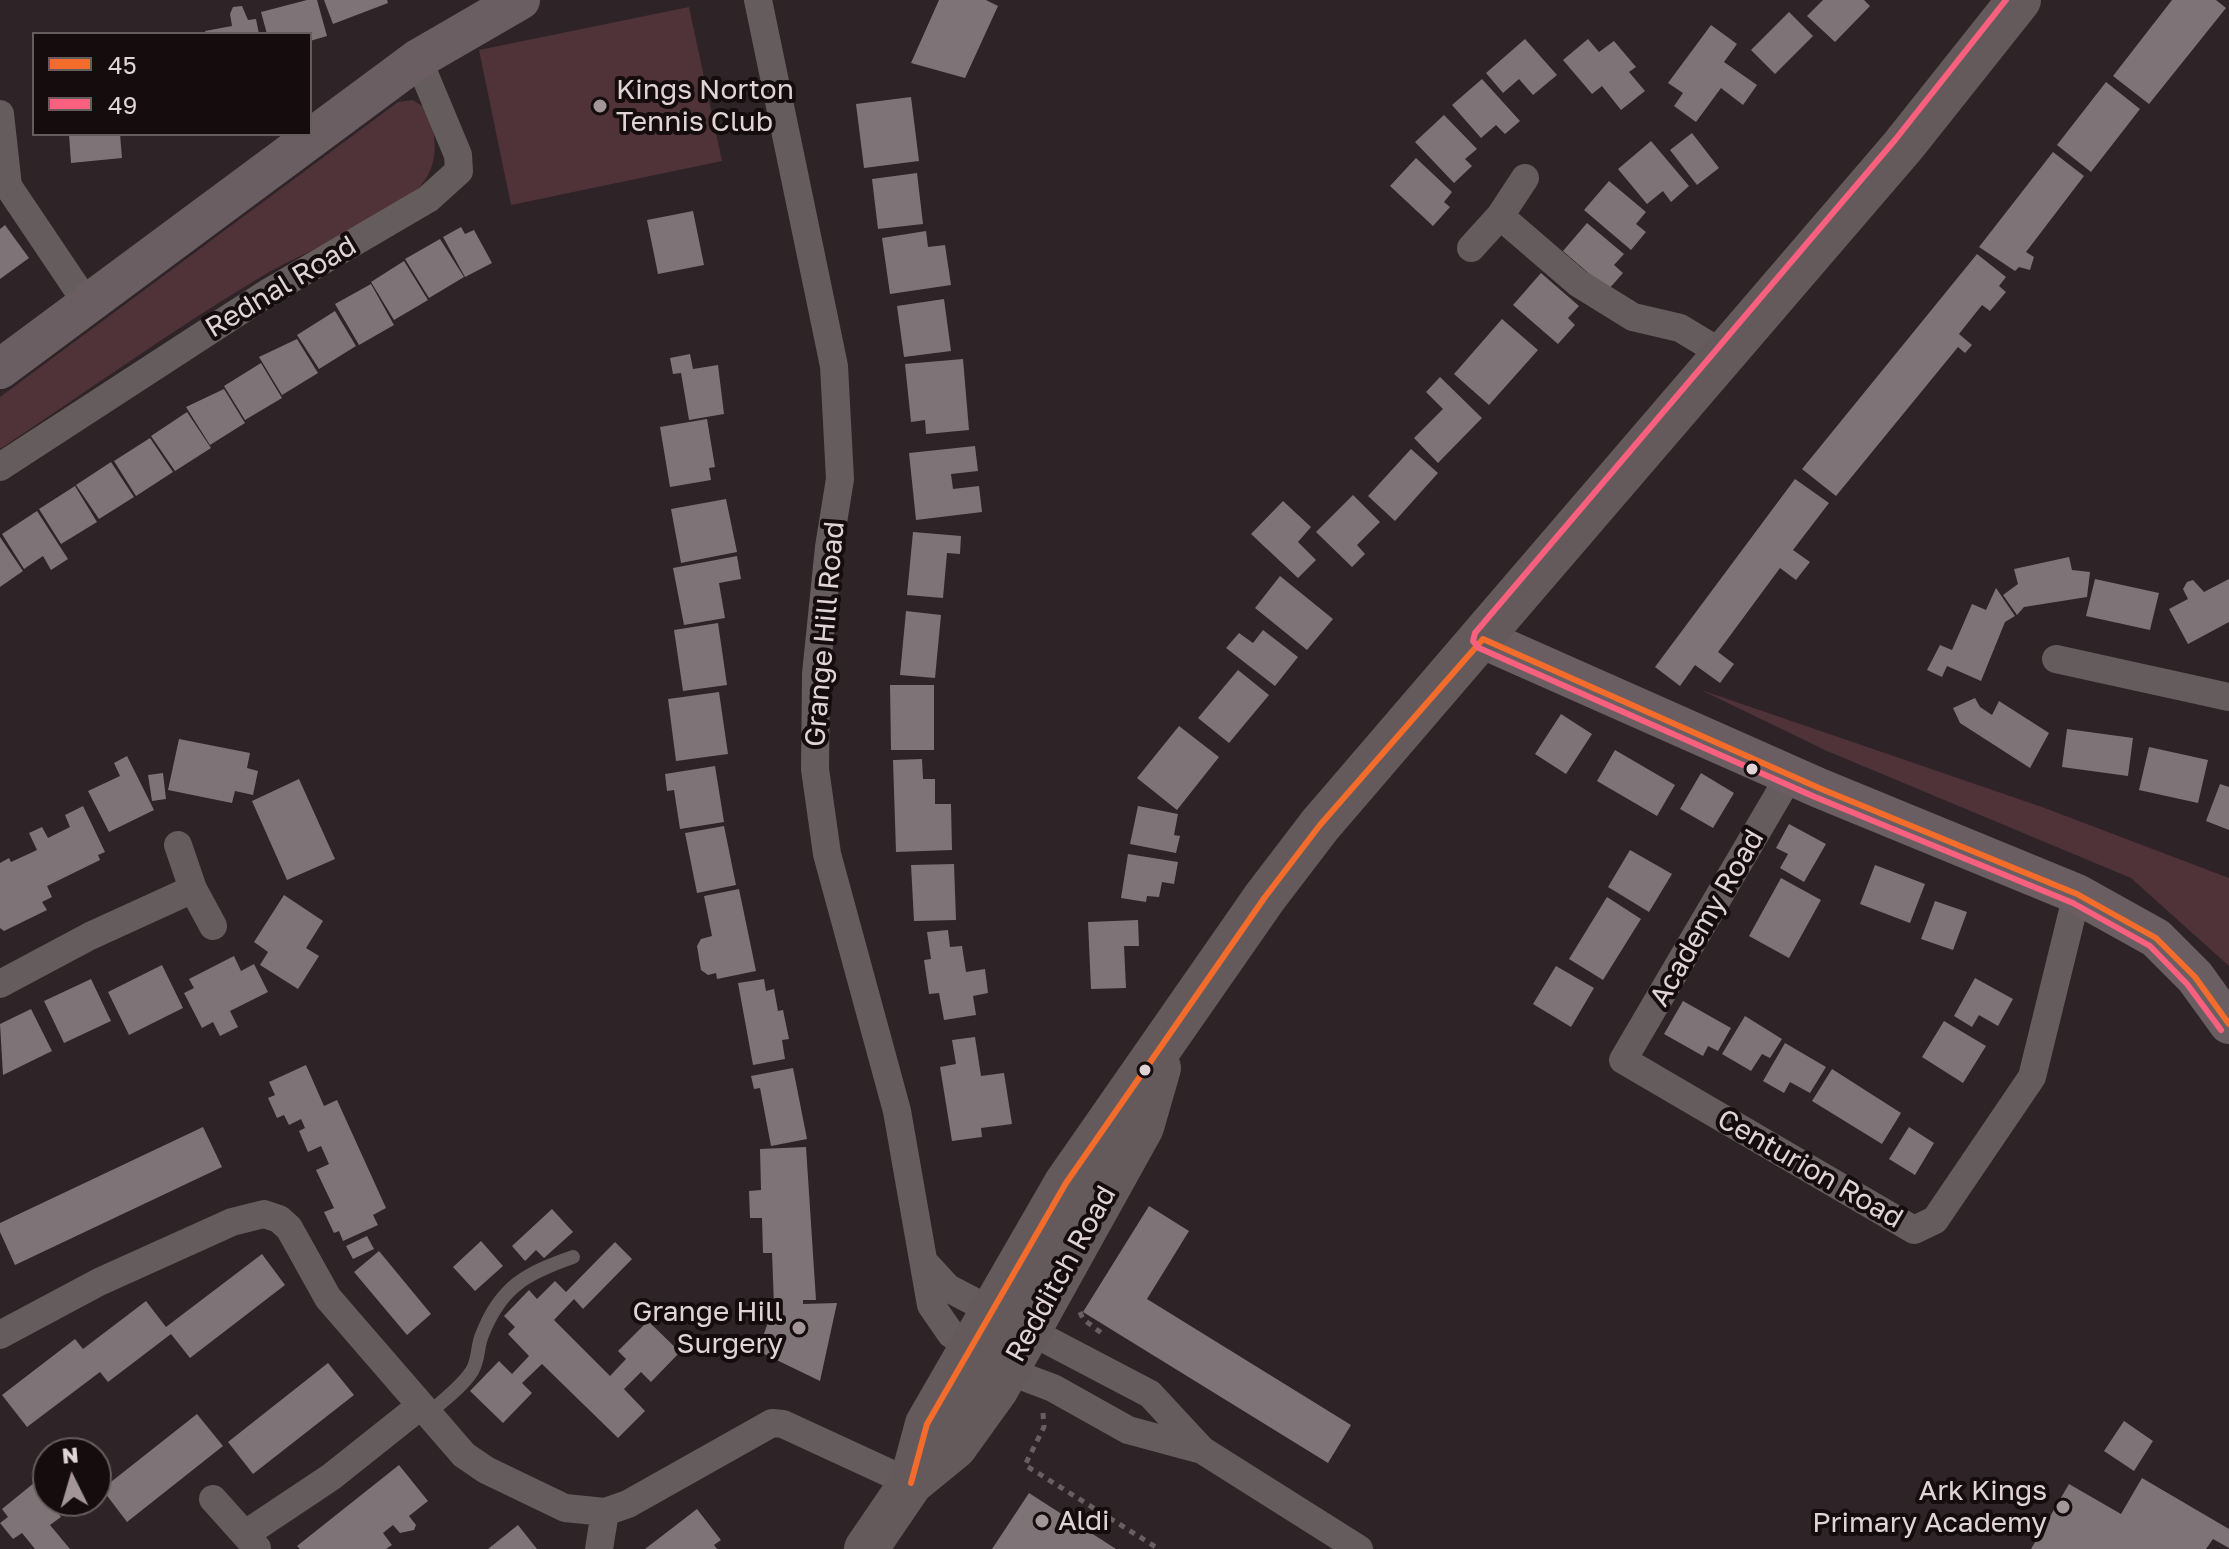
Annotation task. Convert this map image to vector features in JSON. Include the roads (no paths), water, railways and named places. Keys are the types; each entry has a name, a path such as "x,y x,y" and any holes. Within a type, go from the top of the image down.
{"highway":[{"name":"Redditch Road","path":"911,1483 927,1424 968,1348 994,1309 1066,1183 1320,825 1483,639 1903,146 2019,0"},
{"name":"Redditch Road","path":"866,1549 911,1483 955,1447 1008,1371 1142,1127 1167,1037"}],"street":[{"path":"0,369 418,59 520,0"},
{"name":"Grange Hill Road","path":"758,0 834,366 840,479 829,547 816,674 815,769 827,854 897,1111 931,1305 938,1320 968,1348 1008,1371 1053,1388 1128,1430 1202,1450"},
{"name":"Rednal Road","path":"0,467 217,325 428,199 452,179 459,171 458,155 418,59"},
{"path":"0,114 8,186 88,305"},
{"path":"1471,248 1500,216 1525,178"},
{"path":"1500,216 1578,283 1611,304 1633,317 1680,328 1723,354"},
{"path":"1483,639 1790,775 2077,894 2156,938 2195,977 2229,1024"},
{"path":"2056,659 2229,697"},
{"name":"Academy Road","path":"1623,1060 1790,775"},
{"path":"178,845 193,889 213,926"},
{"path":"0,984 90,936 193,889"},
{"name":"Centurion Road","path":"1623,1060 1914,1230 1922,1229 1935,1220 2032,1077 2077,894"},
{"path":"0,1335 99,1282 249,1216 264,1214 279,1219 289,1228 328,1298 464,1455 486,1470 565,1508 605,1512 636,1500 772,1423 783,1424 911,1483"},
{"path":"925,1263 948,1288 994,1309 1150,1394 1202,1450 1359,1549"},
{"path":"213,1499 252,1541 331,1477 423,1411"},
{"path":"599,1549 605,1512"}],"lane":[{"path":"423,1411 472,1372 480,1338 494,1308 511,1287 534,1271 573,1257"}],"place":[{"name":"Kings Norton Tennis Club","path":"600,106"},
{"name":"Grange Hill Surgery","path":"799,1328"},
{"name":"Ark Kings Primary Academy","path":"2063,1507"},
{"name":"Aldi","path":"1042,1521"}]}
